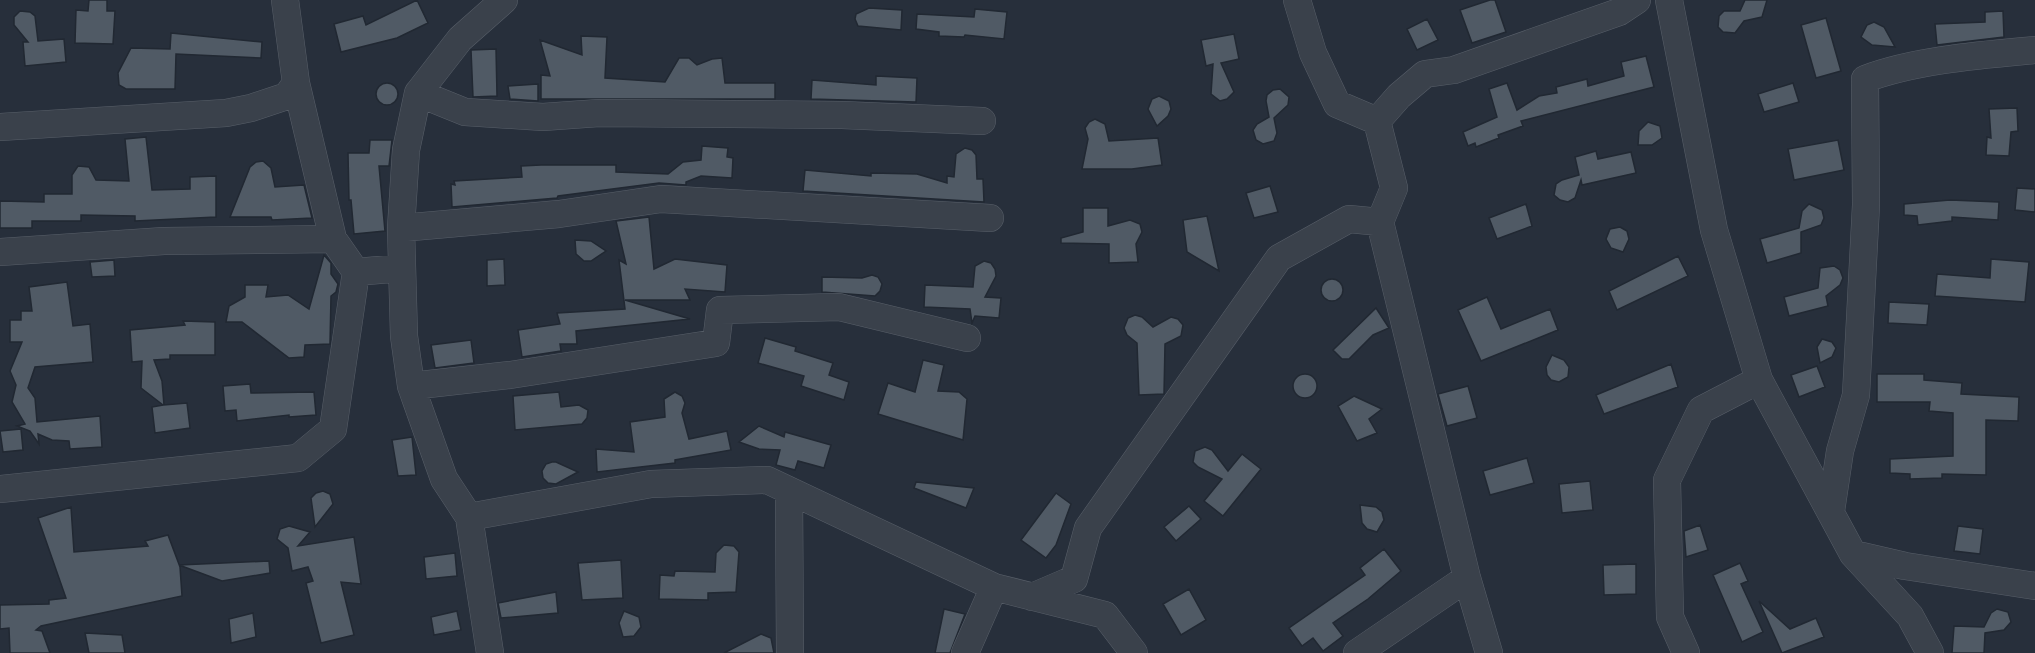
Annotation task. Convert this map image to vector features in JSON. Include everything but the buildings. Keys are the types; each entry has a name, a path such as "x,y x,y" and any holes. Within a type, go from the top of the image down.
{"street":[{"path":"0,489 298,458 333,429 356,272 333,239 296,83 285,0"},
{"path":"490,653 469,517 444,479 411,386 404,336 401,228 406,150 418,93 460,39 504,0"},
{"path":"1297,0 1313,53 1337,104 1377,121"},
{"path":"1377,121 1399,96 1425,74 1465,66 1619,12 1637,0"},
{"path":"1669,0 1714,230 1759,380 1852,554 1910,616 1930,653"},
{"path":"1831,511 1840,452 1856,395 1866,205 1865,80 1882,73 2035,50"},
{"path":"0,127 226,113 251,108 287,96 296,83"},
{"path":"418,93 465,112 543,117 599,112 842,115 982,122"},
{"path":"1377,121 1394,188 1380,222 1467,578 1489,653"},
{"path":"401,228 559,214 661,199 990,218"},
{"path":"1032,597 1074,579 1088,528 1279,258 1349,219 1380,222"},
{"path":"0,252 164,241 333,239"},
{"path":"356,272 402,268"},
{"path":"411,386 510,375 716,343 720,310 839,307 967,338"},
{"path":"1686,653 1670,617 1667,480 1701,410 1759,380"},
{"path":"469,517 651,484 767,480 994,587 1105,615 1134,653"},
{"path":"789,491 790,653"},
{"path":"1852,554 1905,566 2035,585"},
{"path":"1357,653 1467,578"},
{"path":"965,653 994,587"}]}
